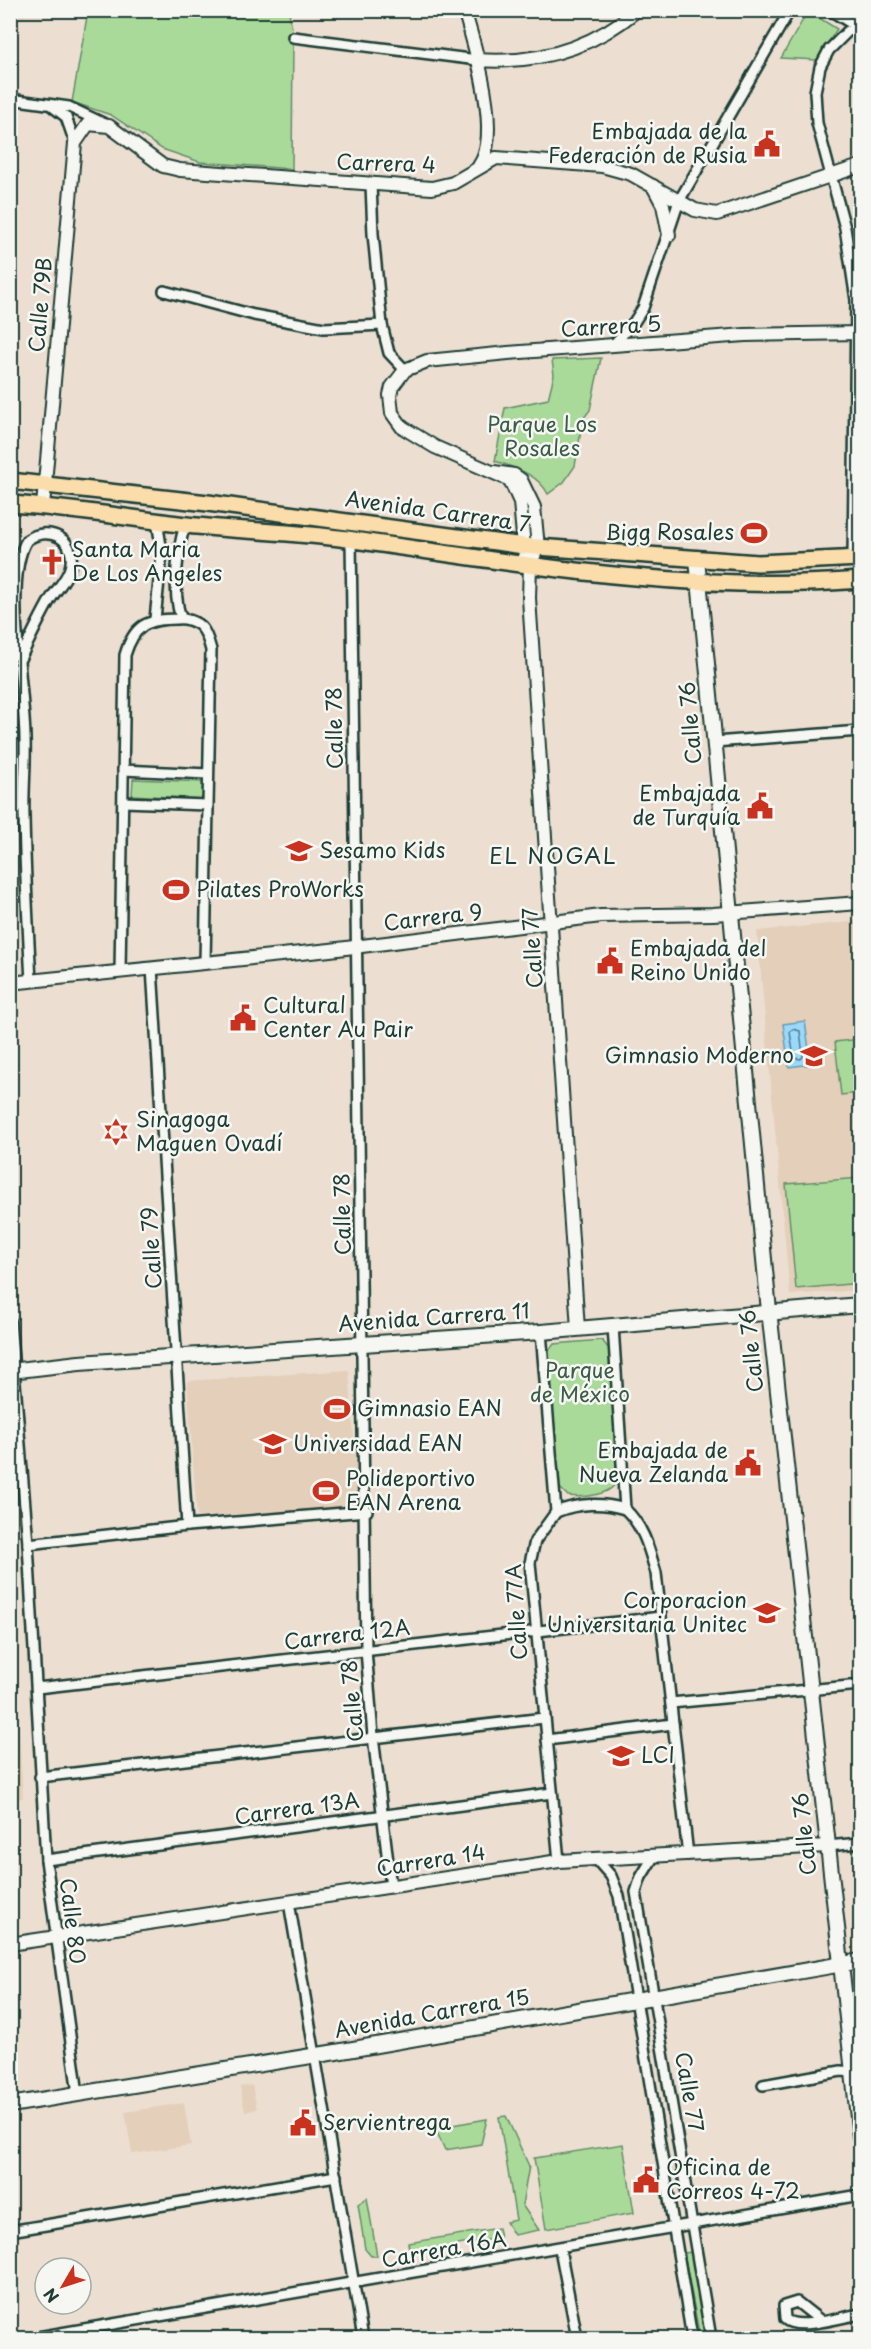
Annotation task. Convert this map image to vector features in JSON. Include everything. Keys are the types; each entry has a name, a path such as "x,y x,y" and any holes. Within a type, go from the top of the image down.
{"main road":[{"name":"Avenida Carrera 7","path":"10,482 45,484 531,546 780,563 857,558"},
{"name":"Avenida Carrera 7","path":"10,504 42,506 185,525 351,540 530,565 766,585 861,580"},
{"name":"Calle 76","path":"697,559 769,1313 809,1688 861,2136"},
{"name":"Avenida Carrera 11","path":"13,1370 176,1356 540,1332 861,1305"},
{"name":"Avenida Carrera 15","path":"10,2105 861,1961"}],"street":[{"path":"464,10 478,60 488,144 478,167"},
{"path":"292,37 478,60 525,60 570,50 592,41 637,10"},
{"path":"830,10 859,27 840,38 829,50 820,67 815,92 817,123 845,228 858,301 860,334 857,558"},
{"path":"613,345 643,308 679,201 789,11"},
{"name":"Carrera 4","path":"10,99 46,102 69,107 109,126 163,166 180,170 443,187 487,161 503,158 602,166 620,169 700,212 717,214 861,166"},
{"name":"Calle 79B","path":"42,506 75,143 66,117 46,102"},
{"path":"75,143 88,124 109,126"},
{"path":"488,144 503,158"},
{"path":"649,183 663,205 669,236"},
{"path":"371,184 382,325 389,353 405,370"},
{"path":"164,291 254,315 324,328 382,325"},
{"name":"Carrera 5","path":"405,370 427,361 613,345 745,335 860,334"},
{"name":"Calle 77","path":"405,370 392,387 390,404 402,427 435,447 494,472 514,475 526,488 534,507 529,598 578,1329"},
{"path":"155,619 162,552 158,521"},
{"path":"181,618 177,590 180,545 185,525"},
{"path":"20,659 70,570 70,556 64,541 58,535 43,532 34,535 22,547 17,594 20,659 26,738 24,815 31,981"},
{"name":"Calle 78","path":"351,540 366,1511 366,1650 373,1736 391,1887"},
{"path":"120,972 125,655 131,639 141,627 155,619 181,618 203,629 211,650 205,963"},
{"path":"714,742 861,731"},
{"path":"123,770 208,774"},
{"path":"123,802 207,805"},
{"name":"Carrera 9","path":"10,983 357,947 619,915 730,913 861,903"},
{"name":"Calle 79","path":"152,969 187,1526"},
{"name":"Calle 80","path":"10,1321 28,1544 46,1860 78,2094"},
{"path":"613,1326 625,1509 639,1525 646,1539 656,1573 688,1855"},
{"path":"540,1332 556,1512 572,1507 594,1505 625,1509"},
{"path":"28,1544 187,1526 366,1511"},
{"name":"Calle 77A","path":"556,1512 540,1531 530,1555 535,1631 559,1861"},
{"name":"Carrera 12A","path":"37,1688 661,1617"},
{"path":"671,1703 809,1688 861,1685"},
{"path":"40,1777 373,1736 544,1718"},
{"path":"547,1740 673,1724"},
{"name":"Carrera 13A","path":"46,1860 552,1793"},
{"name":"Carrera 14","path":"10,1944 559,1861 861,1843"},
{"name":"Calle 77","path":"654,1856 641,1877 636,1892 711,2338"},
{"name":"Calle 77","path":"596,1859 611,1876 619,1896 692,2338"},
{"path":"289,1902 363,2338"},
{"path":"763,2085 841,2071 853,2072"},
{"path":"10,2231 336,2176"},
{"name":"Carrera 16A","path":"32,2338 560,2249 861,2195"},
{"path":"560,2249 576,2338"},
{"path":"821,2321 861,2314"}],"shaded area":[{"name":"Gimnasio Moderno","path":"860,921 860,1290 790,1295 757,931"},
{"name":"Universidad EAN","path":"349,1370 359,1506 197,1517 187,1381"},
{"path":"10,1575 23,1798 11,1799 10,1799"},
{"path":"252,2085 257,2109 245,2112 240,2087"},
{"path":"184,2103 191,2145 132,2154 125,2112"}],"green space":[{"path":"88,11 289,11 293,37 292,169 200,162 162,149 111,115 72,102"},
{"path":"808,11 837,29 817,60 781,58"},
{"name":"Parque Los Rosales","path":"601,358 590,410 583,419 575,466 564,482 548,494 544,487 532,477 495,461 505,408 548,399 554,375 552,360"},
{"path":"133,779 204,782 203,799 132,795"},
{"path":"860,1039 860,1093 841,1095 835,1042"},
{"path":"860,1178 860,1283 796,1289 786,1184"},
{"name":"Parque de México","path":"602,1340 609,1349 617,1480 609,1490 603,1493 581,1497 568,1496 558,1486 547,1353 554,1344"},
{"path":"506,2116 529,2166 522,2205 539,2230 514,2235 506,2222 516,2220 499,2117"},
{"path":"487,2119 481,2144 445,2150 435,2128"},
{"path":"623,2144 634,2213 546,2229 534,2158"},
{"path":"367,2198 377,2256 371,2256 365,2249 358,2204"},
{"path":"498,2228 500,2238 410,2253 408,2243"},
{"path":"692,2252 707,2338 700,2338 684,2253"}],"water":[{"path":"805,1021 811,1064 789,1067 783,1024"}],"place":[{"name":"Embajada de la Federación de Rusia","path":"767,144"},
{"name":"Bigg Rosales","path":"754,533"},
{"name":"Santa Maria De Los Angeles","path":"52,562"},
{"name":"Embajada de Turquía","path":"760,806"},
{"name":"Sesamo Kids","path":"299,851"},
{"name":"Pilates ProWorks","path":"176,890"},
{"name":"Embajada del Reino Unido","path":"610,961"},
{"name":"Cultural Center Au Pair","path":"243,1018"},
{"name":"Gimnasio Moderno","path":"814,1056"},
{"name":"Sinagoga Maguen Ovadí","path":"116,1132"},
{"name":"Gimnasio EAN","path":"337,1409"},
{"name":"Universidad EAN","path":"273,1444"},
{"name":"Embajada de Nueva Zelanda","path":"748,1463"},
{"name":"Polideportivo EAN Arena","path":"326,1491"},
{"name":"Corporacion Universitaria Unitec","path":"767,1613"},
{"name":"LCI","path":"621,1756"},
{"name":"Servientrega","path":"303,2123"},
{"name":"Oficina de Correos 4-72","path":"646,2180"}],"district":[{"name":"EL NOGAL","path":"553,856"}]}
